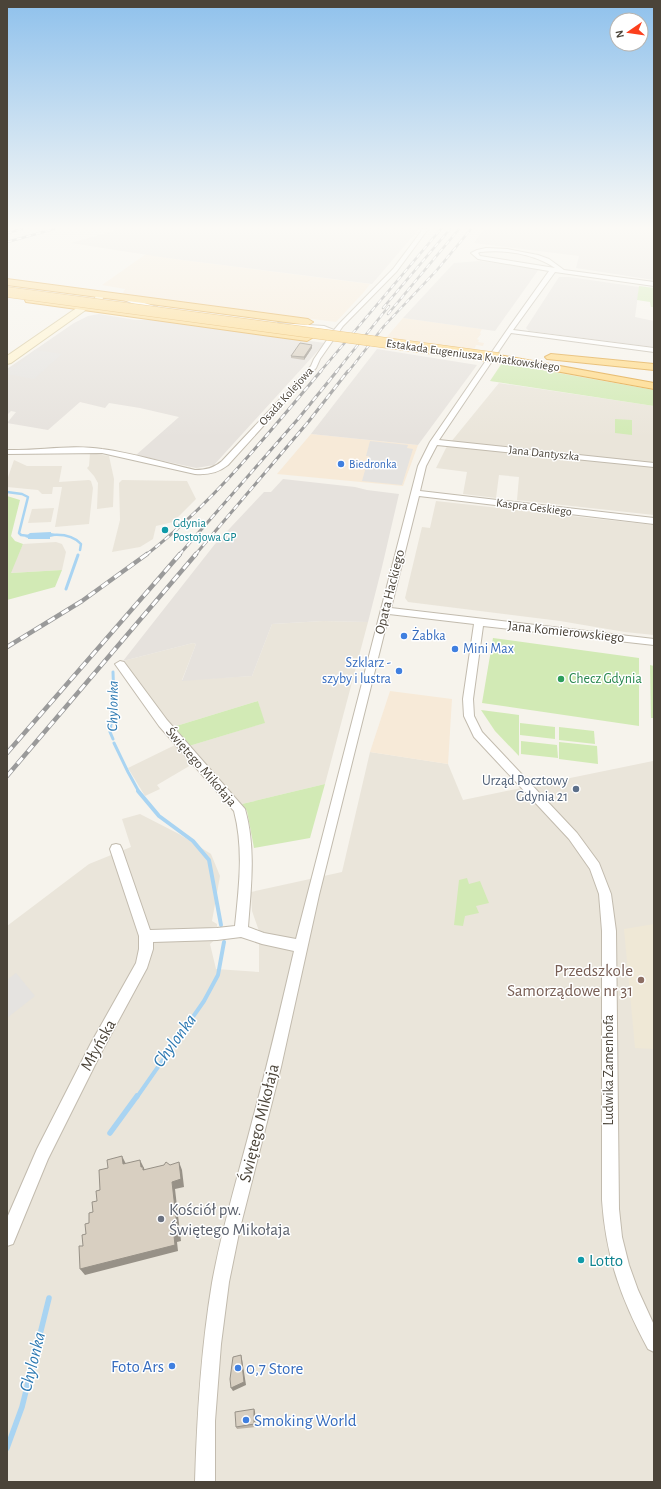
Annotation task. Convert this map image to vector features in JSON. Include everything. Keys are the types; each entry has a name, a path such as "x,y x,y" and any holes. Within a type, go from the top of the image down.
{"highway":[{"path":"18,298 307,338 398,342"},
{"name":"Estakada Eugeniusza Kwiatkowskiego","path":"58,298 654,374"},
{"name":"Estakada Eugeniusza Kwiatkowskiego","path":"89,298 398,342"},
{"path":"131,298 308,322 398,342"},
{"name":"Estakada Eugeniusza Kwiatkowskiego","path":"499,355 654,379"},
{"path":"499,355 654,367"},
{"path":"499,355 654,386"}],"main road":[{"path":"7,362 84,307 98,302 99,298"}],"street":[{"path":"125,298 141,305 290,325 324,328 336,334"},
{"name":"Osada Kolejowa","path":"7,452 25,454 85,450 102,451 195,472 217,469 225,463 314,368 317,359 341,325 367,298"},
{"name":"Opata Hackiego","path":"300,946 422,466 434,442 532,298"},
{"path":"106,310 136,310 318,335 336,334"},
{"path":"509,331 654,350"},
{"name":"Jana Dantyszka","path":"434,442 654,465"},
{"name":"Kaspra Geskiego","path":"414,493 654,521"},
{"path":"385,610 479,622"},
{"name":"Jana Komierowskiego","path":"479,622 654,642"},
{"name":"Ludwika Zamenhofa","path":"479,622 468,699 469,716 473,726 489,747 581,846 595,867 605,894 609,930 610,1200 614,1237 620,1265 637,1310 654,1343"},
{"name":"Świętego Mikołaja","path":"120,664 163,723 238,810 242,819 247,850 241,931"},
{"name":"Młyńska","path":"7,1238 42,1154 96,1048 142,964 146,949 146,936 116,849"},
{"path":"146,936 217,934 241,931 251,933 262,938 300,946"},
{"name":"Świętego Mikołaja","path":"205,1482 206,1413 212,1344 221,1282 234,1221 274,1067 300,946"}],"shaded area":[{"path":"149,298 358,298 336,322"},
{"path":"421,298 518,298 495,331 403,318"},
{"path":"545,298 637,298 635,317 654,321 654,347 529,331 526,328"},
{"path":"99,314 136,320 156,320 325,343 214,465 196,468 136,455 179,417 140,408 109,403 105,408 80,402 48,430 7,423 16,412 11,411 7,415 7,369 74,323 88,316"},
{"path":"403,318 482,329 481,334 477,339 479,340 478,342 484,343 483,346 476,345 471,357 380,345"},
{"path":"377,349 477,365 418,445 311,434"},
{"path":"35,350 62,354 34,379 7,374 7,370 15,367"},
{"path":"499,383 654,406 654,515 517,500 519,477 499,475 496,498 463,494 467,472 436,468 446,448"},
{"path":"311,434 418,445 403,486 277,474"},
{"path":"370,441 408,445 407,448 413,449 402,485 362,481 369,456 366,456"},
{"path":"90,453 109,456 114,479 113,507 97,509 98,483 87,468 89,466"},
{"path":"14,460 27,466 62,466 59,482 91,481 93,488 89,524 55,527 62,487 53,487 52,494 42,494 38,490 7,487 7,480"},
{"path":"283,479 355,487 399,494 368,622 323,621 272,624 252,676 182,681 196,644 193,643 123,661 215,544 264,492 271,492"},
{"path":"122,480 187,481 196,499 173,522 156,526 153,539 140,547 112,552 120,520 119,483"},
{"path":"436,501 654,525 654,635 625,632 560,621 408,602 405,598 422,527 430,528"},
{"path":"54,508 51,522 28,523 32,509"},
{"path":"56,542 62,544 66,552 62,570 10,573 23,544"},
{"path":"323,621 368,622 325,784 242,804 189,746 264,723 258,701 173,727 123,661 193,643 196,644 182,680 252,676 272,624"},
{"path":"390,691 452,699 448,764 370,752"},
{"path":"175,745 191,765 157,785 160,789 145,796 128,768"},
{"path":"370,752 448,764 463,800 653,761 654,1482 7,1482 7,926 89,864 131,847 122,819 140,814 179,834 211,854 220,876 212,921 217,924 217,938 210,944 216,969 259,972 259,931 252,911 251,892 342,872"},
{"name":"Przedszkole Samorządowe nr 31","path":"654,924 654,1049 635,1048 624,929"},
{"path":"16,973 35,996 7,1018 7,980"}],"green space":[{"path":"637,298 654,298 654,307 651,307 650,302 637,300"},
{"path":"502,363 654,390 654,406 490,381"},
{"path":"615,419 632,420 632,435 615,433"},
{"path":"7,496 20,500 11,536 15,541 23,544 11,573 62,570 55,587 7,600"},
{"path":"493,638 639,658 639,726 482,703"},
{"path":"650,665 654,666 654,718 651,718"},
{"path":"258,701 265,723 189,746 173,727"},
{"path":"481,710 519,715 519,756 495,731"},
{"path":"520,723 555,727 555,739 520,735"},
{"path":"559,727 594,731 595,744 559,740"},
{"path":"521,741 557,745 558,758 521,754"},
{"path":"559,742 597,746 598,764 559,759"},
{"path":"325,784 310,838 254,848 247,811 242,804"},
{"path":"467,878 469,884 480,881 489,903 476,906 479,913 465,916 463,926 454,925 459,880"}],"water":[{"path":"51,532 55,534 54,536 50,537 50,539 28,539 25,537 30,533"}],"building":[{"path":"300,343 312,345 304,357 291,356"},
{"path":"122,1156 123,1164 140,1160 143,1170 164,1165 166,1162 170,1165 179,1162 181,1179 172,1182 178,1235 174,1236 175,1245 80,1269 79,1246 83,1246 82,1235 86,1234 85,1224 89,1223 89,1213 93,1212 92,1202 97,1201 96,1191 100,1190 99,1170 108,1168 107,1160"},
{"name":"0,7 Store","path":"241,1355 244,1382 231,1388 230,1379 233,1357"},
{"name":"Smoking World","path":"254,1409 254,1424 236,1427 235,1412"}],"waterway":[{"name":"Chylonka","path":"7,492 22,494 28,497 19,533 21,535 29,536"},
{"name":"Chylonka","path":"51,535 71,537 81,544 80,550"},
{"name":"Chylonka","path":"66,589 78,555"},
{"name":"Chylonka","path":"113,672 114,701 110,732 113,739"},
{"name":"Chylonka","path":"114,743 139,792"},
{"name":"Chylonka","path":"138,791 159,816 193,841 209,860 221,925"},
{"name":"Chylonka","path":"137,1097 204,1001 218,975 224,942"},
{"name":"Chylonka","path":"110,1133 137,1096"},
{"name":"Chylonka","path":"7,1448 22,1407 49,1298"}],"railway":[{"path":"320,372 382,298"},
{"path":"383,308 391,298"},
{"path":"388,314 401,298"},
{"path":"348,372 384,326 410,298"},
{"path":"336,372 389,306"},
{"path":"146,555 194,513 238,468 321,371"},
{"path":"179,555 298,419 337,371"},
{"path":"195,555 309,421 348,371"},
{"path":"7,647 82,601 147,554"},
{"path":"7,753 180,554"},
{"path":"7,776 196,554"}],"place":[{"name":"Biedronka","path":"341,464"},
{"name":"Gdynia Postojowa GP","path":"165,530"},
{"name":"Żabka","path":"404,636"},
{"name":"Mini Max","path":"455,649"},
{"name":"Szklarz - szyby i lustra","path":"399,671"},
{"name":"Checz Gdynia","path":"561,679"},
{"name":"Urząd Pocztowy Gdynia 21","path":"576,789"},
{"name":"Przedszkole Samorządowe nr 31","path":"641,980"},
{"name":"Kościół pw. Świętego Mikołaja","path":"161,1219"},
{"name":"Lotto","path":"581,1260"},
{"name":"Foto Ars","path":"172,1366"},
{"name":"0,7 Store","path":"238,1368"},
{"name":"Smoking World","path":"246,1420"}]}
